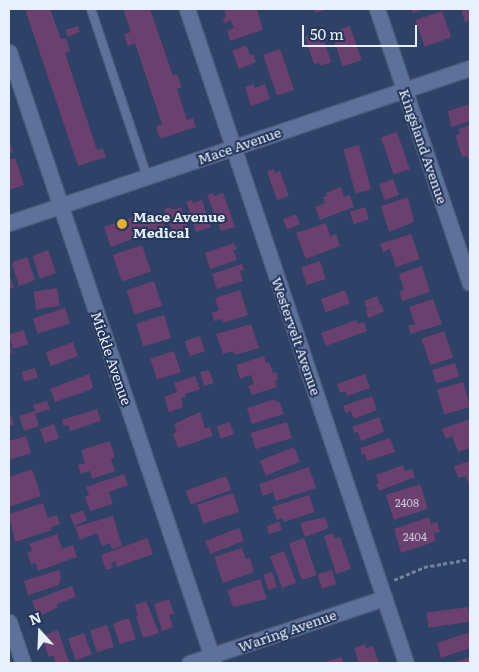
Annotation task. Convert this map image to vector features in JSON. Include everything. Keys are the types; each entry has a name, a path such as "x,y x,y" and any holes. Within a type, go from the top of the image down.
{"street":[{"name":"Westervelt Avenue","path":"187,9 406,663"},
{"name":"Kingsland Avenue","path":"378,9 470,283"},
{"name":"Mickle Avenue","path":"9,52 213,659"},
{"name":"Mace Avenue","path":"9,223 470,68"},
{"name":"Waring Avenue","path":"189,663 213,659 384,598"},
{"path":"9,622 23,663"}],"lane":[{"path":"91,9 147,176"}],"path":[{"path":"394,580 424,567 470,559"}],"building":[{"path":"25,9 50,9 61,39 66,38 70,51 65,53 97,150 103,149 106,157 78,166"},
{"path":"123,9 150,9 173,76 177,74 182,87 177,89 187,120 193,118 196,127 160,139 156,127 162,124 135,43 128,46 124,34 131,32"},
{"path":"257,9 263,30 230,41 227,30 234,28 231,20 224,23 223,18 226,17 224,10"},
{"path":"314,9 327,9 316,13"},
{"path":"411,9 424,9 413,13"},
{"path":"461,9 470,9 470,20 465,22"},
{"path":"442,11 451,37 425,47 416,20"},
{"path":"78,26 80,32 68,37 65,30"},
{"path":"350,26 362,60 343,67 331,33"},
{"path":"321,31 331,62 320,66 319,63 314,64 305,37"},
{"path":"246,45 250,55 253,54 256,62 239,69 232,51"},
{"path":"280,49 294,90 277,96 263,55"},
{"path":"254,84 255,88 265,84 270,99 251,106 245,87"},
{"path":"470,104 470,121 451,127 448,111"},
{"path":"470,125 470,158 468,159 467,156 462,157 455,135 460,134 458,129"},
{"path":"397,132 410,169 394,174 381,138"},
{"path":"9,140 13,152 9,153"},
{"path":"359,145 371,189 355,194 344,149"},
{"path":"15,158 24,185 9,190 9,160"},
{"path":"274,169 275,173 280,171 289,196 277,200 267,171"},
{"path":"393,179 399,195 385,200 379,184"},
{"path":"341,187 344,197 350,195 354,207 320,220 315,207 325,203 323,197 327,196 326,193"},
{"path":"213,193 214,196 223,193 235,227 221,231 207,195"},
{"path":"408,197 414,222 389,232 381,206"},
{"path":"192,200 193,203 202,200 211,227 196,232 186,201"},
{"path":"171,207 172,210 181,207 190,233 175,239 164,209"},
{"path":"365,207 369,219 354,224 350,212"},
{"path":"159,213 166,232 158,235 157,230 111,247 104,227 133,217 135,221"},
{"path":"296,214 300,224 287,229 283,219"},
{"path":"326,223 330,236 336,234 340,246 306,259 296,233"},
{"path":"411,234 420,259 396,267 390,249 383,252 380,244"},
{"path":"234,243 237,249 233,250 237,260 210,269 205,253"},
{"path":"142,245 151,271 122,282 113,255"},
{"path":"48,250 56,273 40,279 33,258 35,255"},
{"path":"27,257 35,280 19,286 12,264"},
{"path":"320,261 326,279 307,285 301,267"},
{"path":"242,264 244,270 240,271 243,281 217,289 212,274"},
{"path":"422,266 430,292 402,301 399,292 404,290 399,274"},
{"path":"9,273 14,288 9,289"},
{"path":"154,281 162,306 134,315 126,290"},
{"path":"57,288 60,306 36,310 33,292"},
{"path":"240,290 248,315 223,323 222,319 214,321 212,313 219,310 215,298"},
{"path":"345,290 350,303 326,312 321,299"},
{"path":"377,296 380,304 367,309 364,301"},
{"path":"433,299 442,324 411,334 408,326 415,324 409,307"},
{"path":"381,304 384,311 368,318 365,311"},
{"path":"65,308 70,323 38,334 33,319"},
{"path":"164,315 171,338 143,346 136,323"},
{"path":"356,320 358,324 364,322 367,331 326,346 321,333"},
{"path":"251,324 259,348 235,355 233,351 223,354 216,334"},
{"path":"24,330 28,344 13,349 9,334"},
{"path":"444,331 453,357 430,365 421,339"},
{"path":"200,336 205,351 190,356 185,341"},
{"path":"9,342 12,353 9,354"},
{"path":"73,342 78,356 51,366 46,352"},
{"path":"174,351 181,372 157,380 150,359"},
{"path":"264,356 266,364 269,362 273,373 276,372 278,380 275,381 277,387 252,395 248,386 254,384 251,375 240,379 236,365"},
{"path":"455,363 459,376 436,383 432,370"},
{"path":"35,368 38,378 25,382 22,372"},
{"path":"209,370 214,383 204,386 200,372"},
{"path":"89,374 93,387 90,390 55,402 50,389"},
{"path":"365,374 370,388 347,396 345,391 340,393 337,384"},
{"path":"195,376 200,389 185,394 186,397 181,398 183,407 169,412 164,397 177,392 174,383"},
{"path":"463,382 470,407 444,414 437,389"},
{"path":"372,396 377,410 354,419 351,411 346,413 343,406"},
{"path":"275,399 276,402 279,401 284,414 252,424 247,408"},
{"path":"47,401 50,409 35,414 39,426 24,431 19,416 35,411 33,405"},
{"path":"97,409 101,421 70,431 68,425 64,426 62,420"},
{"path":"200,412 205,428 210,427 213,436 178,448 173,434 177,432 174,424"},
{"path":"11,415 14,425 9,426 9,416"},
{"path":"379,417 384,432 361,441 358,432 355,433 352,427"},
{"path":"470,419 470,448 458,452 452,436 446,439 442,429"},
{"path":"230,422 234,434 221,439 217,426"},
{"path":"287,422 292,438 256,449 251,433"},
{"path":"54,424 59,438 45,443 40,429"},
{"path":"26,436 31,453 9,460 9,441"},
{"path":"390,438 395,452 367,461 365,454 362,455 360,448"},
{"path":"110,441 115,457 111,459 115,471 92,479 90,471 81,474 78,465 85,463 81,450"},
{"path":"294,447 300,462 266,476 260,461"},
{"path":"470,461 470,489 466,476 458,478 454,466"},
{"path":"403,465 405,471 412,469 415,477 379,491 376,484 379,483 376,475"},
{"path":"309,467 316,488 276,501 273,492 263,496 259,484"},
{"path":"32,469 41,496 9,507 9,477"},
{"path":"124,474 128,485 109,492 113,504 90,511 85,497 89,495 86,487"},
{"path":"226,476 231,490 191,505 186,491"},
{"path":"420,484 428,509 394,520 386,495"},
{"path":"233,493 239,512 203,524 197,505"},
{"path":"309,495 315,512 284,522 282,518 277,520 272,507"},
{"path":"43,503 48,518 57,515 60,524 51,527 52,530 15,542 9,514"},
{"path":"83,510 87,520 74,525 70,515"},
{"path":"113,516 122,546 112,549 110,543 102,546 97,533 80,540 75,527"},
{"path":"325,517 329,528 305,537 300,523"},
{"path":"429,517 431,524 437,522 440,532 434,534 436,541 401,553 394,529"},
{"path":"279,521 282,530 269,534 267,526"},
{"path":"239,528 244,541 210,554 205,541"},
{"path":"333,533 335,539 340,537 351,569 336,574 324,536"},
{"path":"57,534 62,549 73,545 77,557 38,571 36,563 31,564 27,552 32,551 29,544"},
{"path":"147,538 153,554 117,567 115,561 111,563 113,568 106,570 101,555"},
{"path":"304,538 317,575 302,580 289,543"},
{"path":"242,548 246,559 250,558 254,572 223,583 214,557"},
{"path":"284,551 296,583 282,588 270,556"},
{"path":"59,570 61,577 59,585 28,595 24,581"},
{"path":"332,570 336,584 322,589 318,574"},
{"path":"272,572 277,587 268,590 263,575"},
{"path":"260,579 267,599 233,607 227,590"},
{"path":"72,586 76,597 57,604 58,607 38,617 32,601"},
{"path":"169,599 174,614 169,615 173,627 162,631 154,604"},
{"path":"146,601 159,633 143,638 136,616 138,615 135,605"},
{"path":"468,607 470,622 428,628 426,613"},
{"path":"129,618 136,639 120,644 113,623"},
{"path":"107,625 114,647 97,652 90,631"},
{"path":"58,630 69,662 56,663 53,656 49,657 41,636"},
{"path":"470,632 470,648 441,658 437,643"},
{"path":"84,633 92,655 76,660 68,639"},
{"path":"365,644 366,648 373,646 379,663 359,663 354,648"},
{"path":"341,657 344,663 321,663 328,661"},
{"path":"470,657 470,663 452,663"}],"place":[{"name":"Mace Avenue Medical","path":"122,224"}]}
